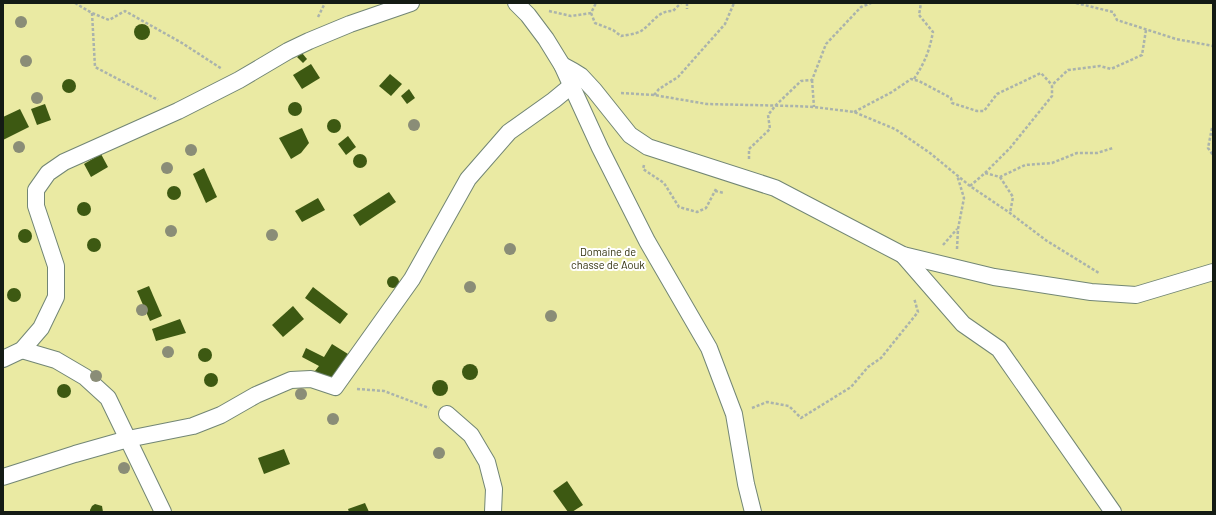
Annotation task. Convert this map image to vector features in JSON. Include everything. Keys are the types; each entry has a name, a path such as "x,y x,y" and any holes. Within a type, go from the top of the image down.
{"street":[{"path":"3,360 22,350 41,328 56,297 56,266 36,206 36,190 48,173 64,162 178,110 239,80 309,41 350,24 411,3"},
{"path":"516,3 528,15 542,33 562,66 646,241 709,348 734,414 746,484 753,512"},
{"path":"562,66 582,76 630,134 648,147 775,188 903,255 994,277 1092,292 1136,295 1213,272"},
{"path":"3,477 128,439 193,426 221,415 256,395 291,380 311,379 335,387 412,279 468,179 509,132 571,86"},
{"path":"903,255 963,324 999,349 1113,512"},
{"path":"22,350 56,360 85,377 108,398 163,512"},
{"path":"446,414 471,435 487,462 494,489 493,512"}],"path":[{"path":"75,3 108,20 125,11 182,43 239,80"},
{"path":"596,3 591,13 595,23 613,30 621,36 640,32 661,13 673,11 681,3"},
{"path":"687,3 687,9"},
{"path":"654,95 659,89 678,77 726,24 734,3"},
{"path":"814,107 812,80 826,44 861,6 871,3"},
{"path":"914,79 930,50 933,32 919,15 921,3"},
{"path":"1076,3 1113,12 1117,20 1146,30 1176,39 1213,46"},
{"path":"544,7 548,11 571,16 591,13"},
{"path":"92,13 95,67 178,110"},
{"path":"1052,85 1068,70 1100,66 1111,69 1142,55 1146,30"},
{"path":"854,112 892,92 911,79 919,81 951,98 952,103 977,111 984,111 997,94 1041,73 1052,85 1052,96 1010,148 970,186"},
{"path":"648,147 643,169 664,183 679,207 697,212 706,208 726,173 748,160 749,149 770,130 768,115 776,105 801,81 812,80"},
{"path":"594,90 654,95 707,104 814,107 854,112 895,129 930,153 970,186 1010,213 1047,241 1102,274"},
{"path":"1212,128 1208,148 1213,155"},
{"path":"985,173 1000,177 1025,165 1052,163 1077,153 1097,153 1113,148"},
{"path":"956,268 958,229 964,198 957,175"},
{"path":"1000,177 1013,197 1010,213"},
{"path":"734,414 767,402 788,406 801,418 851,387 868,367 881,358 918,312 912,291"},
{"path":"335,387 384,391 446,414"}],"green space":[{"name":"Domaine de chasse de Aouk","path":"3,3 1213,3 1213,512 3,512"}],"building":[{"path":"139,24 145,24 150,29 148,38 145,40 139,40 134,35 134,29"},
{"path":"302,53 307,59 303,63 297,57"},
{"path":"311,64 320,78 302,89 293,75"},
{"path":"390,74 402,84 391,96 379,86"},
{"path":"66,79 72,79 76,83 76,89 72,93 66,93 62,89 62,83"},
{"path":"409,89 415,98 407,104 401,96"},
{"path":"292,102 298,102 302,106 302,112 298,116 292,116 288,112 288,106"},
{"path":"45,104 51,120 37,125 31,109"},
{"path":"20,109 29,127 3,140 3,117"},
{"path":"331,119 337,119 341,123 341,129 337,133 331,133 327,129 327,123"},
{"path":"302,128 309,143 301,153 291,159 279,138"},
{"path":"348,136 356,147 346,155 338,144"},
{"path":"101,154 108,167 91,177 84,164"},
{"path":"357,154 363,154 367,158 367,164 363,168 357,168 353,164 353,158"},
{"path":"204,168 217,197 206,203 193,174"},
{"path":"171,186 177,186 181,190 181,196 177,200 171,200 167,196 167,190"},
{"path":"389,192 396,202 360,226 353,215"},
{"path":"318,198 325,210 302,222 295,211"},
{"path":"81,202 87,202 91,206 91,212 87,216 81,216 77,212 77,206"},
{"path":"22,229 28,229 32,233 32,239 28,243 22,243 18,239 18,233"},
{"path":"91,238 97,238 101,242 101,248 97,252 91,252 87,248 87,242"},
{"path":"393,276 397,278 399,282 397,286 393,288 389,286 387,282 389,278"},
{"path":"149,286 162,316 150,321 137,291"},
{"path":"313,287 348,314 340,324 305,298"},
{"path":"11,288 17,288 21,292 21,298 17,302 11,302 7,298 7,292"},
{"path":"293,306 304,319 283,337 272,325"},
{"path":"180,319 186,333 156,341 152,329"},
{"path":"332,344 348,354 331,381 315,371 319,366 302,357 306,348 324,357"},
{"path":"202,348 208,348 212,352 212,358 208,362 202,362 198,358 198,352"},
{"path":"467,364 473,364 478,369 476,378 473,380 467,380 462,375 462,369"},
{"path":"208,373 214,373 218,377 218,383 214,387 208,387 204,383 204,377"},
{"path":"437,380 443,380 448,385 446,394 443,396 437,396 432,391 432,385"},
{"path":"61,384 67,384 71,388 71,394 67,398 61,398 57,394 57,388"},
{"path":"284,449 290,464 264,474 258,458"},
{"path":"567,481 583,505 572,512 568,512 553,491"},
{"path":"365,503 369,512 349,512 348,509"},
{"path":"95,504 102,506 103,512 90,512 92,506"}]}
